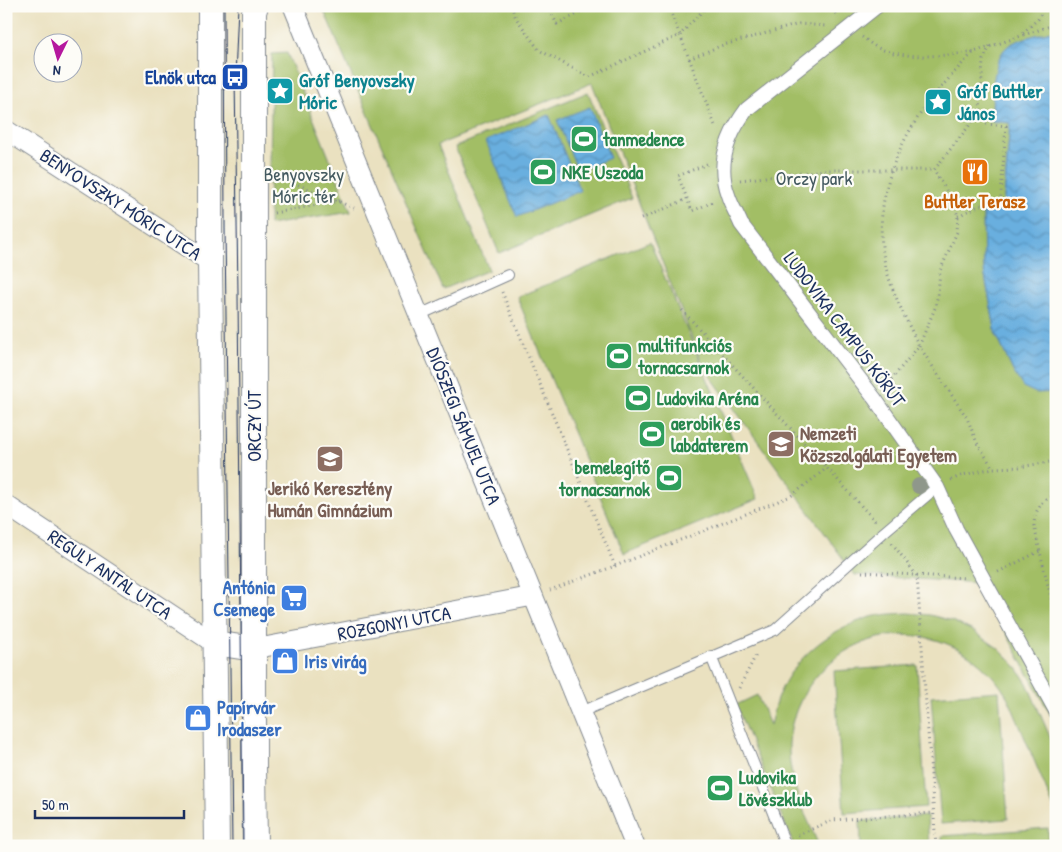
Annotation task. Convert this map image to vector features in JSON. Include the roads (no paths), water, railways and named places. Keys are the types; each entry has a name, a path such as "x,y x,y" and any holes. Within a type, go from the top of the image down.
{"street":[{"path":"210,6 210,262 217,846"},
{"name":"ORCZY ÚT","path":"256,6 254,12 254,649 256,846"},
{"name":"DIÓSZEGI SÁMUEL UTCA","path":"293,6 635,846"},
{"name":"LUDOVIKA CAMPUS KÖRÚT","path":"876,6 747,109 735,125 728,140 724,157 726,188 741,224 875,399 937,487 956,529 1056,711"},
{"name":"BENYOVSZKY MÓRIC UTCA","path":"6,130 210,262"},
{"name":"REGULY ANTAL UTCA","path":"6,505 214,643"},
{"name":"ROZGONYI UTCA","path":"254,649 533,596"},
{"path":"214,643 254,649"}],"lane":[{"path":"419,315 508,275"},
{"path":"581,712 775,630 937,487"},
{"path":"711,656 785,844"}],"water":[{"path":"1056,30 1056,392 1036,393 1023,387 1013,371 996,334 984,271 983,209 1003,210 1010,123 992,121 994,79 999,58 1011,44"},
{"name":"tanmedence","path":"590,107 610,158 578,171 557,120"},
{"path":"549,115 580,191 517,217 486,141"}],"tram line":[{"path":"224,6 232,846"},
{"path":"238,6 235,77 243,846"}],"place":[{"name":"Elnök utca","path":"235,77"},
{"name":"Gróf Benyovszky Móric","path":"280,91"},
{"name":"Gróf Buttler János","path":"938,102"},
{"name":"tanmedence","path":"584,139"},
{"name":"NKE Uszoda","path":"543,172"},
{"name":"Buttler Terasz","path":"975,172"},
{"name":"multifunkciós tornacsarnok","path":"619,356"},
{"name":"Ludovika Aréna","path":"638,398"},
{"name":"aerobik és labdaterem","path":"652,434"},
{"name":"Nemzeti Közszolgálati Egyetem","path":"781,444"},
{"name":"Jerikó Keresztény Humán Gimnázium","path":"330,459"},
{"name":"bemelegítő tornacsarnok","path":"669,478"},
{"name":"Antónia Csemege","path":"294,598"},
{"name":"Iris virág","path":"285,661"},
{"name":"Papírvár Irodaszer","path":"198,718"},
{"name":"Ludovika Lövészklub","path":"720,788"}],"park label":[{"name":"Orczy park","path":"814,178"},
{"name":"Benyovszky Móric tér","path":"304,185"}]}
